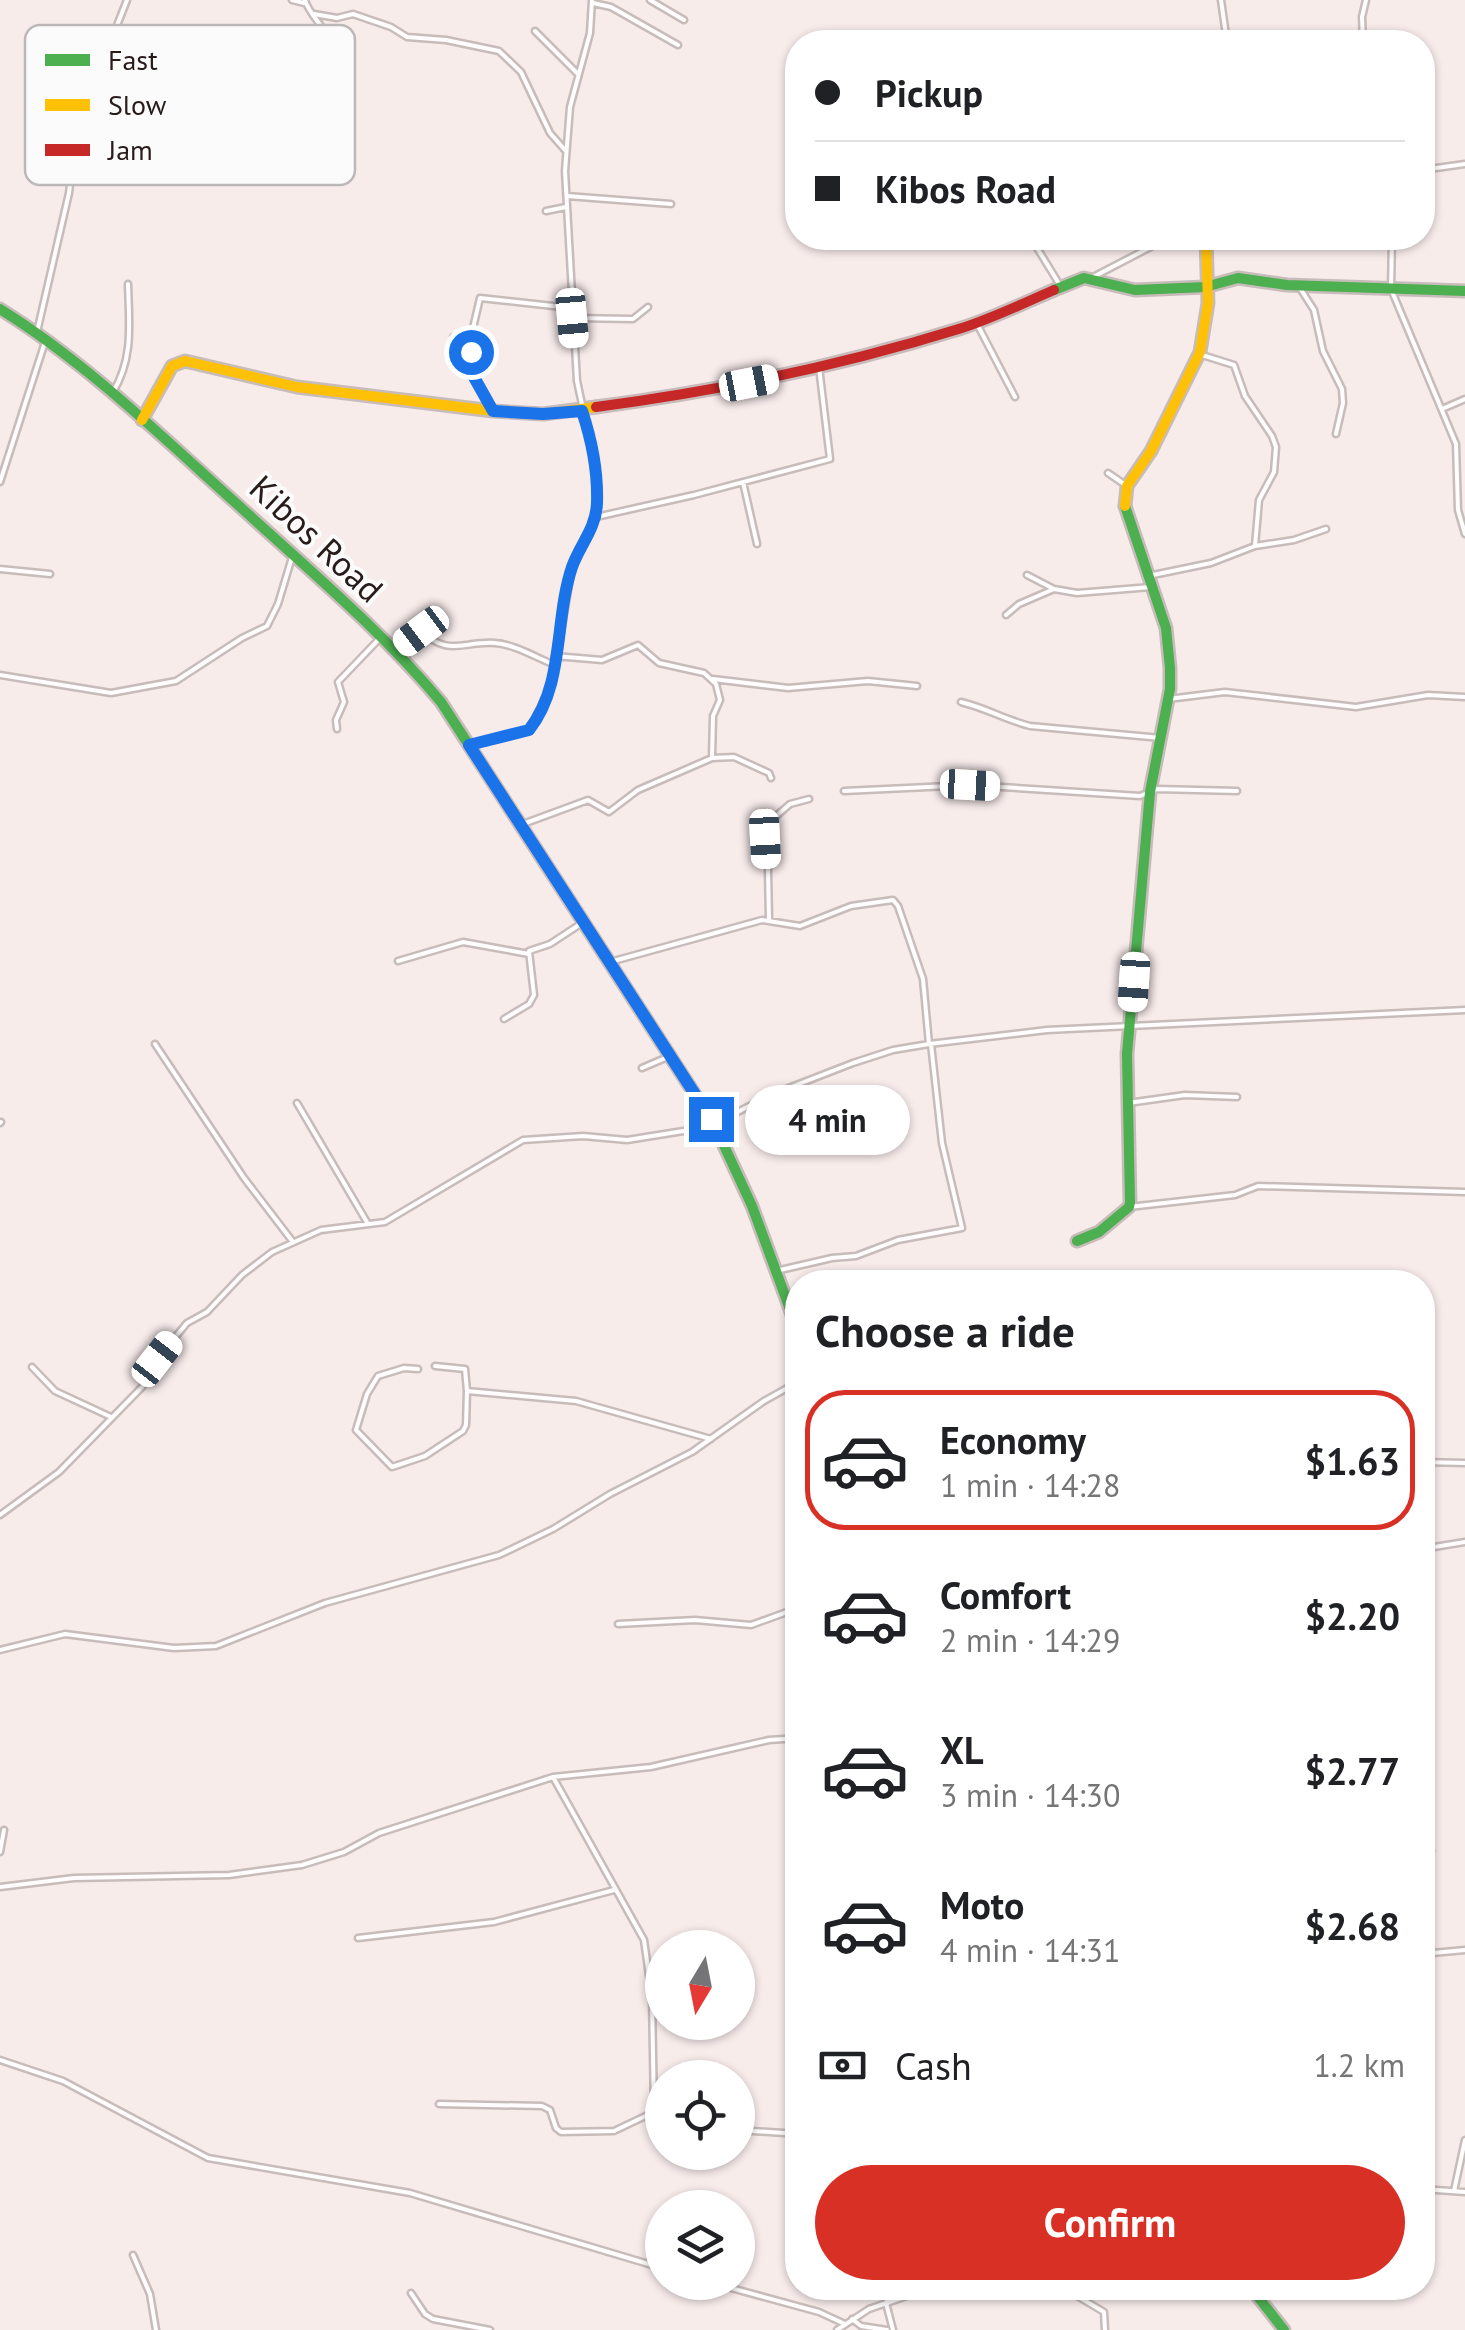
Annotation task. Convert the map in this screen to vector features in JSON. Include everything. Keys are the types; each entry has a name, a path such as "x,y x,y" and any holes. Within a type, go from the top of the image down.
{"street":[{"path":"117,25 127,0"},
{"path":"292,0 304,1 321,25"},
{"path":"650,0 684,20"},
{"path":"1220,0 1224,30"},
{"path":"1363,30 1366,0"},
{"path":"469,745 529,730 546,702 572,567 595,518 596,469 582,411 572,318 565,150 578,74 590,33 592,1 611,7 678,46"},
{"path":"314,14 337,18 353,14 406,36 500,51 521,72 550,133 565,150"},
{"path":"535,31 578,74"},
{"path":"1435,168 1465,164"},
{"path":"0,482 42,335 70,185"},
{"path":"567,196 671,204"},
{"path":"546,212 568,206"},
{"path":"1039,250 1062,287"},
{"path":"142,420 172,366 185,361 297,387 493,411 582,411 681,396 819,367 976,322 1092,278 1145,250"},
{"path":"1129,1207 1132,1182 1126,1103 1131,1025 1150,792 1168,698 1170,650 1125,511 1128,486 1151,451 1199,354 1207,318 1206,250"},
{"path":"1392,250 1391,290 1456,444 1458,510 1465,534"},
{"path":"1092,278 1135,290 1205,287 1238,278 1298,285 1465,291"},
{"path":"114,392 129,357 128,284"},
{"path":"1298,285 1314,310 1323,351 1342,389 1342,414 1336,434"},
{"path":"493,411 470,368 470,342 480,298 572,308"},
{"path":"572,318 633,319 648,307"},
{"name":"Kibos Road","path":"0,310 42,335 114,392 293,554 434,693 712,1121 752,1206 785,1296"},
{"path":"976,322 1015,397"},
{"path":"453,338 470,342"},
{"path":"1199,354 1234,365 1253,410 1275,440 1277,463 1259,500 1255,546"},
{"path":"595,518 832,457 819,367"},
{"path":"1440,409 1465,399"},
{"path":"1108,474 1128,486"},
{"path":"743,482 757,544"},
{"path":"1027,575 1054,589 1092,594 1149,582 1255,546 1326,530"},
{"path":"0,674 111,693 176,681 267,626 293,554"},
{"path":"0,569 50,574"},
{"path":"1006,615 1019,604 1054,589"},
{"path":"395,651 421,631 446,648 498,643 555,665"},
{"path":"338,729 336,720 344,702 337,684 381,637"},
{"path":"556,656 602,660 638,646 659,663 713,679 788,688 868,680 917,686"},
{"path":"712,758 712,720 720,700 713,679"},
{"path":"1168,698 1225,692 1356,707 1428,695 1465,697"},
{"path":"961,702 1030,726 1161,738"},
{"path":"520,826 588,800 609,812 638,790 712,758 738,758 769,772 771,778"},
{"path":"844,791 970,785 1140,796 1157,789 1237,791"},
{"path":"769,919 767,824 790,804 809,799"},
{"path":"609,963 769,919 800,926 851,906 895,902 923,980 942,1143 962,1228 898,1240 856,1256 776,1271"},
{"path":"398,961 463,942 528,954 582,922"},
{"path":"504,1019 534,996 528,954"},
{"path":"0,1515 59,1472 142,1387 157,1359 192,1318 207,1312 263,1258 321,1230 385,1222 523,1140 583,1136 626,1140 696,1129 773,1094 893,1050 983,1036 1131,1025 1465,1010"},
{"path":"155,1044 244,1178 293,1242"},
{"path":"642,1068 670,1056"},
{"path":"1126,1103 1185,1095 1238,1096"},
{"path":"297,1102 368,1224"},
{"path":"1077,1241 1099,1232 1129,1207 1235,1196 1258,1186 1465,1192"},
{"path":"418,1369 404,1368 378,1376 356,1420 356,1430 392,1466 426,1456 463,1431 467,1391 464,1370 436,1366"},
{"path":"32,1367 55,1391 111,1417"},
{"path":"0,1650 65,1634 174,1648 231,1642 325,1603 499,1555 554,1529 710,1440 785,1389"},
{"path":"467,1391 576,1401 710,1440"},
{"path":"1435,1462 1465,1463"},
{"path":"1435,1547 1465,1542"},
{"path":"618,1624 695,1620 751,1625 785,1613"},
{"path":"0,1888 74,1878 229,1875 302,1865 344,1852 379,1833 553,1777 651,1767 785,1739"},
{"path":"553,1777 642,1934 645,1953"},
{"path":"0,1852 4,1830"},
{"path":"358,1938 490,1922 614,1890"},
{"path":"1435,1953 1465,1950"},
{"path":"0,2060 63,2081 208,2158 410,2193 645,2263"},
{"path":"439,2104 542,2106 550,2110 559,2131 588,2133 620,2129 645,2116"},
{"path":"755,2131 785,2133"},
{"path":"1454,2191 1465,2140"},
{"path":"1435,2190 1465,2192"},
{"path":"133,2255 150,2294 156,2330"},
{"path":"411,2293 428,2316 458,2328 490,2330"},
{"path":"755,2295 846,2324"},
{"path":"852,2320 861,2326 890,2330 886,2300"},
{"path":"836,2330 896,2300"},
{"path":"1084,2300 1104,2312 1105,2330"},
{"path":"1260,2300 1284,2330"}],"traffic: fast":[{"path":"1054,290 1084,278 1135,290 1205,287 1238,278 1287,285 1465,291"},
{"path":"0,309 93,376 152,427 342,600 441,702 714,1124 752,1206 785,1296"},
{"path":"1077,1241 1099,1232 1130,1202 1127,1054 1150,792 1170,689 1166,628 1125,506"},
{"path":"1260,2300 1284,2330"}],"traffic: slow":[{"path":"1125,506 1127,486 1151,451 1200,352 1208,303 1206,250"},
{"path":"142,420 172,366 185,361 297,387 493,411 543,414 596,407"}],"traffic: jam":[{"path":"596,407 735,385 872,354 974,324 1054,290"}],"route":[{"path":"471,352 470,370 493,411 582,411 593,452 597,506 595,522 572,567 554,677 546,702 529,730 469,745 711,1119"}]}
